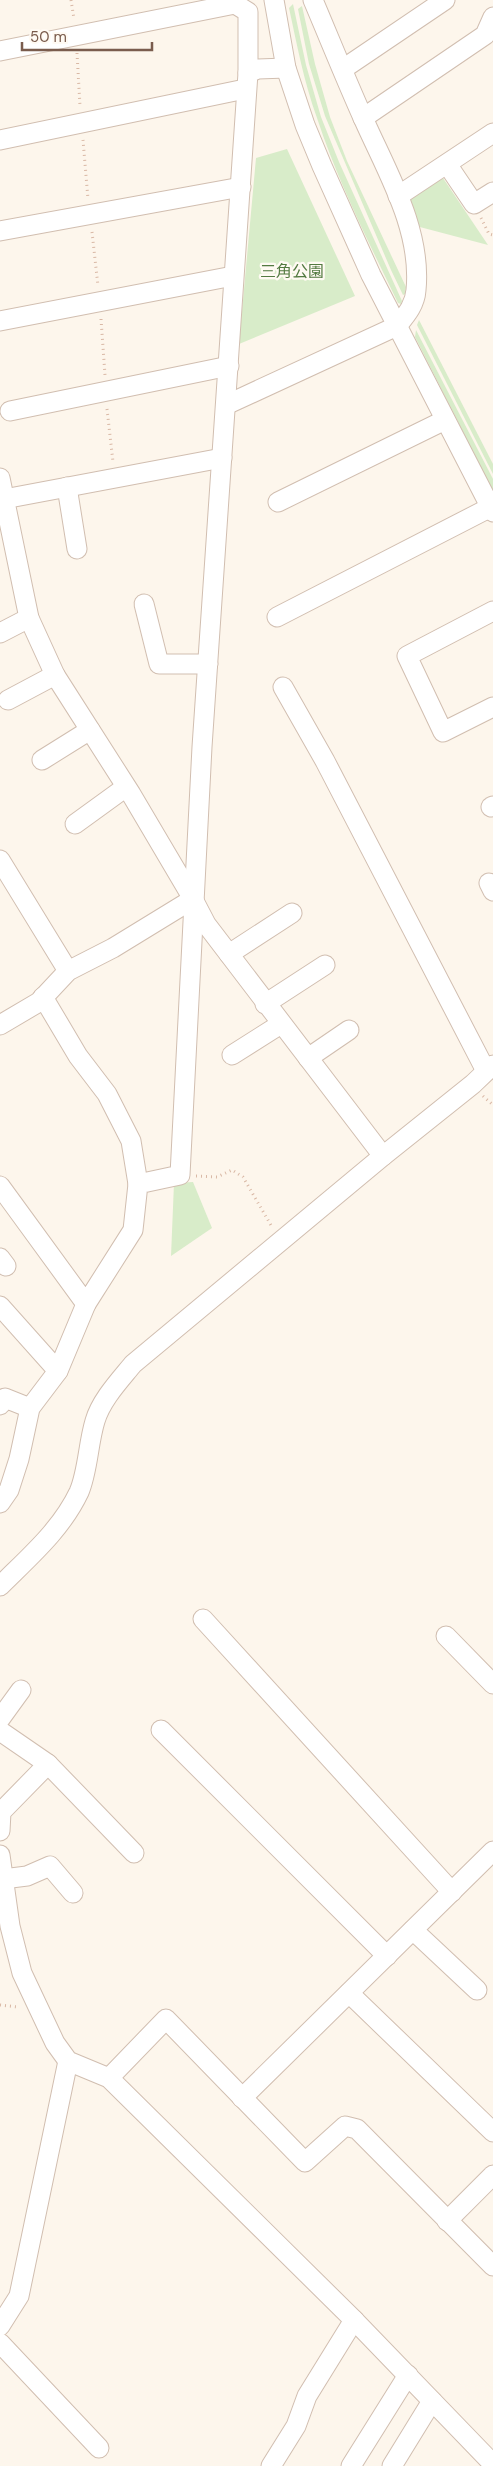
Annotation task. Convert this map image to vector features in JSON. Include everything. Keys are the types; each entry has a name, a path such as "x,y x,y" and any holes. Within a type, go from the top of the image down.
{"street":[{"path":"274,0 286,68 305,125 322,166 397,326 492,510 277,617"},
{"path":"226,405 397,326 409,312 416,291 414,254 410,231 398,196 312,0"},
{"path":"343,69 445,0"},
{"path":"0,51 235,4 248,12 241,187 233,276 193,899 180,1175 138,1184"},
{"path":"363,118 485,35 493,17"},
{"path":"0,140 81,123 246,81 258,69 286,68"},
{"path":"398,196 493,134"},
{"path":"447,164 474,204 493,192"},
{"path":"0,231 241,187"},
{"path":"0,321 233,276"},
{"path":"10,411 228,366"},
{"path":"278,502 445,420"},
{"path":"4,499 222,458"},
{"path":"0,478 4,499 5,527 29,618 55,675 126,787 206,924 383,1156"},
{"path":"67,487 77,549"},
{"path":"144,604 159,664 208,664"},
{"path":"493,611 407,656 444,732 493,707"},
{"path":"0,633 29,618"},
{"path":"8,700 55,675"},
{"path":"0,1586 52,1534 67,1512 79,1491 95,1419 115,1387 133,1364 490,1068 325,761 283,687"},
{"path":"42,760 90,730"},
{"path":"75,824 126,787"},
{"path":"0,860 68,971"},
{"path":"1,1022 39,1002 68,971 113,948 193,899"},
{"path":"229,954 292,913"},
{"path":"266,1004 325,965"},
{"path":"0,1503 9,1490 19,1459 30,1408 58,1371 86,1304 133,1230 138,1184 131,1141 107,1094 78,1056 43,997"},
{"path":"232,1055 281,1024"},
{"path":"308,1058 349,1030"},
{"path":"0,1186 86,1304"},
{"path":"0,1306 58,1371"},
{"path":"0,1405 6,1398 30,1408"},
{"path":"203,1620 452,1892"},
{"path":"446,1636 493,1684"},
{"path":"0,1719 21,1690"},
{"path":"161,1730 387,1956"},
{"path":"0,1731 48,1764 134,1853"},
{"path":"0,1831 1,1812 48,1764"},
{"path":"242,2098 493,1852"},
{"path":"0,1855 10,1926 22,1973 55,2043 68,2061 109,2078 354,2320 493,2464"},
{"path":"3,1879 28,1876 50,1866 73,1893"},
{"path":"413,1930 477,1990"},
{"path":"349,1993 491,2127"},
{"path":"109,2078 166,2019 305,2162 345,2126 357,2129 493,2266"},
{"path":"0,2326 19,2296 68,2061"},
{"path":"448,2221 493,2175"},
{"path":"271,2466 296,2426 307,2396 354,2320"},
{"path":"0,2343 100,2448"},
{"path":"351,2466 408,2375"},
{"path":"392,2466 432,2401"}],"path":[{"path":"71,0 76,36 81,123 114,478"},
{"path":"180,1175 217,1177 232,1170 243,1177 281,1242"}],"green space":[{"path":"293,4 306,65 321,117 339,162 402,301 401,304 398,303 365,235 325,142 301,63 289,8"},
{"path":"302,6 315,64 330,117 347,161 406,287 405,294 403,295 325,116 309,64 298,9"},
{"name":"三角公園","path":"287,149 355,296 239,344 256,158"},
{"path":"443,178 488,245 416,226 408,201"},
{"path":"419,320 493,464 493,474 417,325"},
{"path":"416,330 493,479 493,491 415,337"},
{"path":"193,1182 212,1228 171,1256 174,1183"}]}
